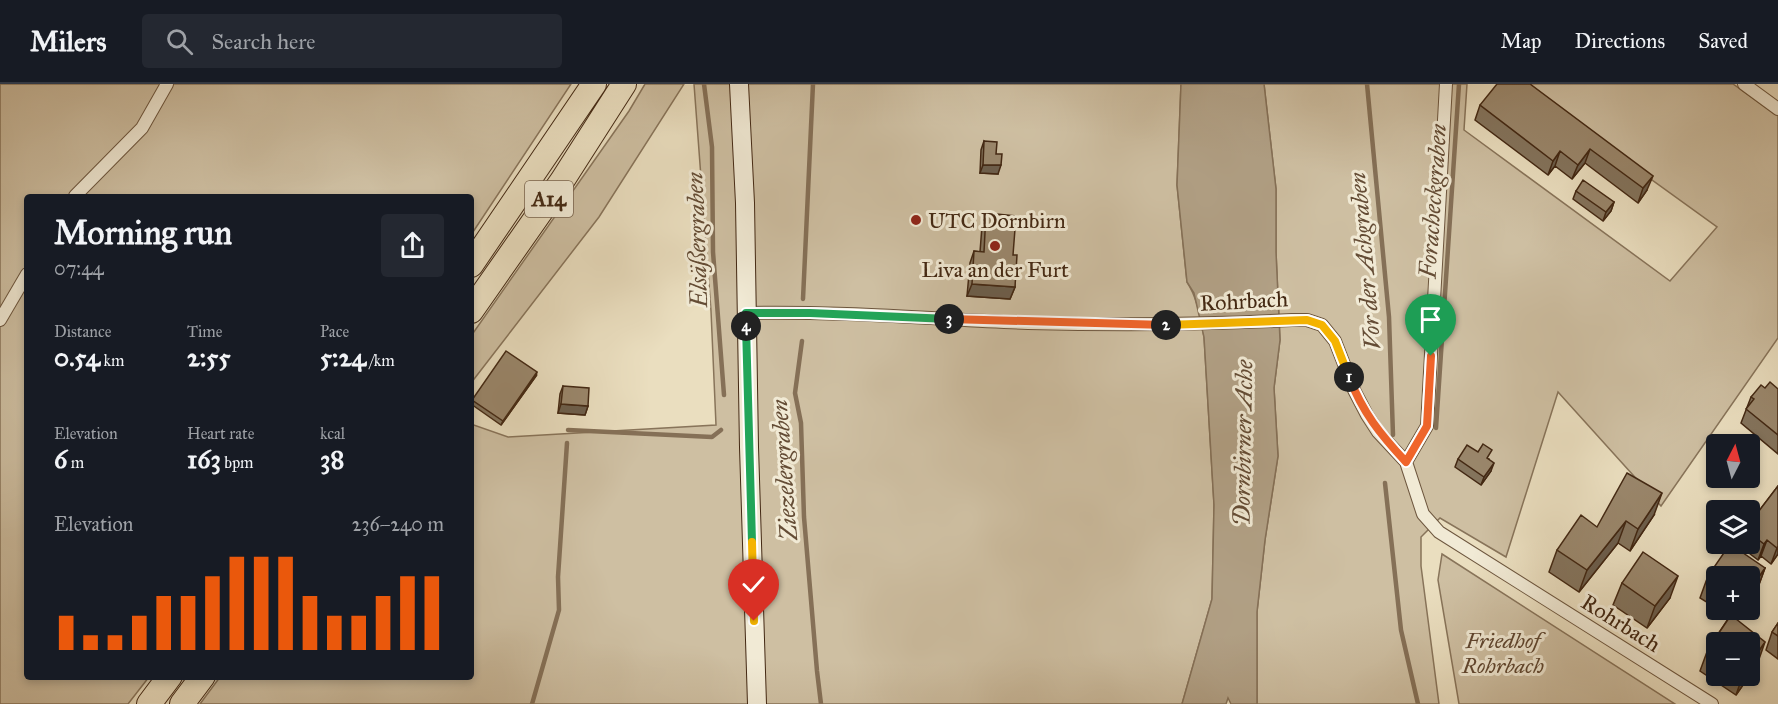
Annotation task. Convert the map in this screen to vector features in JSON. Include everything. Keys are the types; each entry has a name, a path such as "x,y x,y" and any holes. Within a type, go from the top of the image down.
{"highway":[{"name":"A14","path":"474,261 594,84"},
{"name":"A14","path":"474,307 562,181 624,84"},
{"path":"149,704 167,680"},
{"path":"182,704 200,680"}],"main road":[{"path":"740,84 757,704"}],"street":[{"path":"77,194 142,128 167,84"},
{"path":"1406,462 1427,426 1446,84"},
{"path":"1744,84 1778,109"},
{"path":"0,320 24,279"},
{"name":"Rohrbach","path":"746,313 810,313 1072,324 1191,325 1307,320 1322,325 1335,341 1354,390 1367,415 1378,432 1406,462 1423,514 1439,532 1712,704"}],"green space":[{"path":"0,84 571,84 474,230 474,194 24,194 24,680 147,680 128,704 0,704"},
{"path":"645,84 684,84 599,217 474,379 474,332 629,111"},
{"path":"694,84 1181,84 1177,185 1187,282 1196,302 1204,337 1214,505 1212,599 1182,704 200,704 218,680 474,680 474,425 508,437 716,425 711,311"},
{"path":"1264,84 1467,84 1464,130 1670,281 1717,227 1519,84 1733,84 1778,116 1778,338 1711,434 1706,434 1706,441 1661,506 1558,392 1506,557 1440,518 1421,537 1421,566 1439,704 1257,704 1257,612 1278,456 1274,388 1280,340 1276,189"},
{"name":"Friedhof Rohrbach","path":"1442,554 1675,704 1459,704 1438,580"}],"water":[{"name":"Dornbirner Ache","path":"1181,84 1264,84 1276,189 1280,340 1274,388 1278,456 1257,612 1257,704 1231,704 1228,698 1226,704 1182,704 1212,599 1214,505 1204,337 1194,293 1187,282 1177,185"}],"building":[{"path":"1497,84 1530,84 1653,176 1643,188 1590,149 1578,165 1560,151 1553,161 1480,105"},
{"path":"984,141 997,142 996,154 1002,154 1001,165 983,165"},
{"path":"1583,180 1614,202 1606,212 1576,191"},
{"name":"Liva an der Furt","path":"986,213 1016,216 1013,255 1017,255 1015,287 972,284 974,251 984,252"},
{"path":"506,351 537,372 503,421 474,401 474,397"},
{"path":"1770,382 1778,389 1778,435 1746,409 1754,399 1751,397 1761,385 1765,388"},
{"path":"563,386 589,388 588,406 561,404"},
{"path":"1483,444 1492,450 1487,458 1494,463 1484,477 1458,459 1467,445 1478,452"},
{"path":"1627,473 1662,493 1638,529 1626,521 1587,570 1557,550 1581,515 1597,527"},
{"path":"1778,486 1777,548 1767,540 1764,544 1760,541 1760,510"},
{"path":"1643,552 1678,576 1655,606 1622,583"},
{"path":"1723,554 1745,554 1765,568 1760,575 1760,566 1715,566"},
{"path":"1728,620 1737,620 1752,632 1720,632"},
{"path":"1778,623 1778,636 1772,632"},
{"path":"1760,638 1765,642 1760,649"}],"waterway":[{"name":"Elsäßergraben","path":"704,84 712,147 713,252 724,395"},
{"name":"Ziezelergraben","path":"803,299 813,84"},
{"name":"Vor der Achgraben","path":"1367,84 1389,317 1393,435"},
{"name":"Foracheckgraben","path":"1436,428 1459,84"},
{"name":"Ziezelergraben","path":"802,341 795,393 801,423 804,517 821,704"},
{"name":"Elsäßergraben","path":"568,430 712,437 721,430"},
{"name":"Elsäßergraben","path":"532,704 559,610 558,577 567,443"},
{"name":"Vor der Achgraben","path":"1385,483 1401,630 1418,704"}],"place":[{"name":"UTC Dornbirn","path":"916,220"},
{"name":"Liva an der Furt","path":"995,246"}],"route":[{"path":"754,621 746,313 810,313 1158,326 1307,320 1322,325 1335,341 1354,390 1367,415 1378,432 1406,462 1427,426 1431,356"}]}
